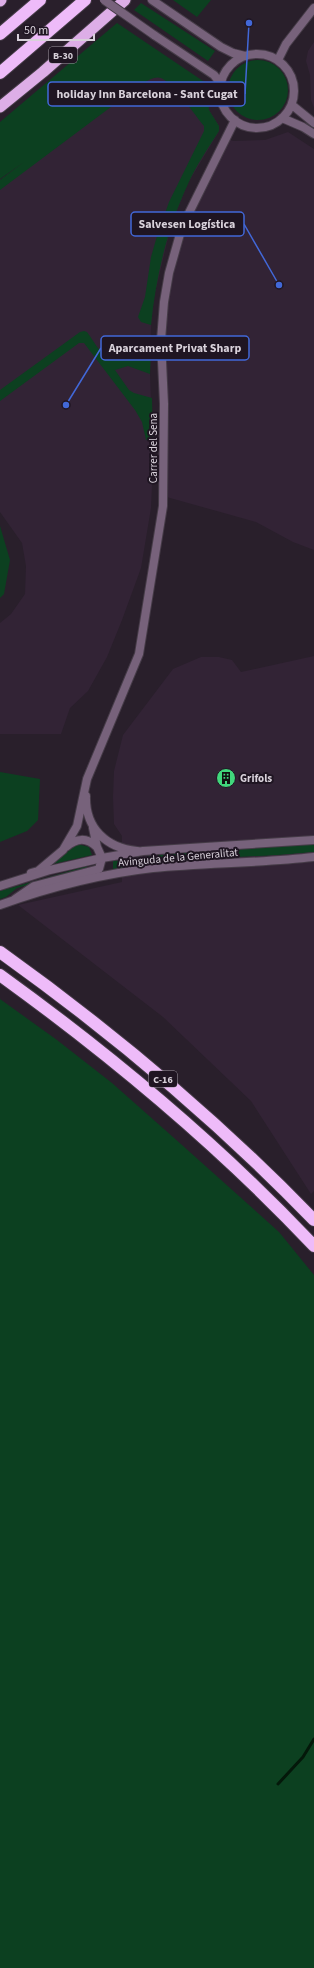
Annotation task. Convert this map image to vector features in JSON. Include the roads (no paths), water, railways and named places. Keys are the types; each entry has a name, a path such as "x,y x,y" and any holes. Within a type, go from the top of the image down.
{"highway":[{"path":"0,34 40,0"},
{"path":"0,73 85,0"},
{"name":"B-30","path":"0,107 43,72 125,0"},
{"name":"C-16","path":"0,952 73,1005 152,1070 229,1138 314,1220"},
{"name":"C-16","path":"0,975 92,1044 174,1112 248,1179 314,1246"}],"street":[{"path":"104,0 214,75 221,84"},
{"path":"152,0 221,47 233,53 245,56 265,54 278,60 286,67 294,85 292,105 282,118 270,126 258,128 245,126 235,120 224,106 220,94 221,84 229,67 235,61 245,56"},
{"path":"278,60 286,44 314,8"},
{"path":"292,105 314,123"},
{"path":"282,118 303,127 314,134"},
{"name":"Carrer del Sena","path":"63,850 77,826 87,779 139,654 163,506 164,410 161,340 164,302 169,273 182,227 235,120"},
{"name":"Carrer del Sena","path":"87,779 86,800 88,817 102,858"},
{"path":"93,828 112,845 124,850 143,851"},
{"name":"Carrer del Sena","path":"0,886 38,870 74,841 89,840 97,847"},
{"name":"Avinguda de la Generalitat","path":"0,886 50,870 102,858 143,851 314,840"},
{"name":"Avinguda de la Generalitat","path":"0,905 67,883 107,874 154,868 314,857"},
{"path":"15,900 34,886 99,869 102,858"}],"waterway":[{"path":"278,1784 303,1757 314,1739"}],"place":[{"name":"holiday Inn Barcelona - Sant Cugat","path":"249,23"},
{"name":"Salvesen Logística","path":"279,285"},
{"name":"Aparcament Privat Sharp","path":"66,405"},
{"name":"Grifols","path":"226,778"}]}
